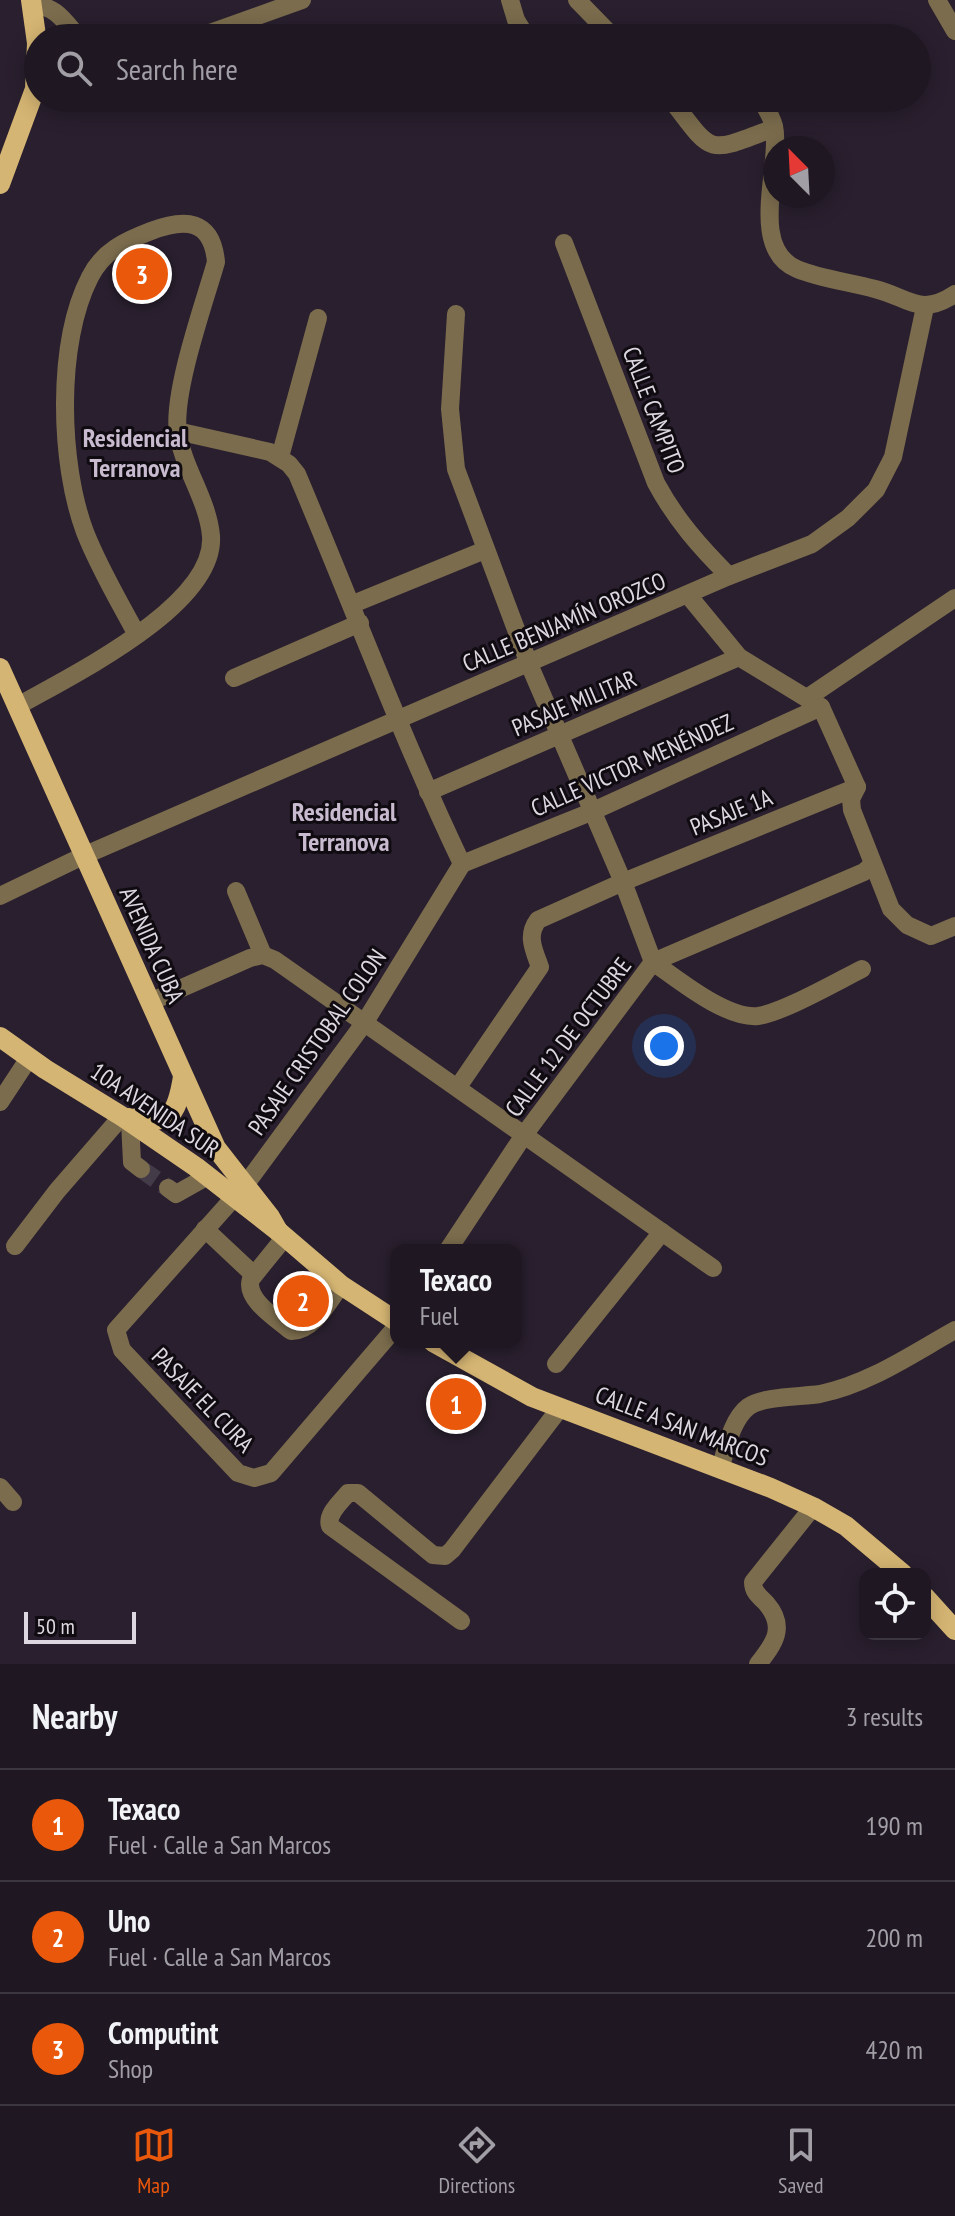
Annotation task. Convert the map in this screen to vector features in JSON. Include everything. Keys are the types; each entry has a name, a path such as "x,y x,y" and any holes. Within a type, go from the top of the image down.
{"main road":[{"path":"32,3 35,24"},
{"path":"0,184 28,112"},
{"name":"AVENIDA CUBA","path":"0,668 216,1148 240,1190 282,1234"},
{"name":"10A AVENIDA SUR","path":"0,1037 208,1176 240,1190"},
{"path":"125,1118 156,1121 171,1114 179,1100 183,1077"},
{"path":"282,1234 341,1285 390,1320"},
{"name":"CALLE A SAN MARCOS","path":"444,1348 532,1397 813,1507 846,1526 896,1568"},
{"path":"931,1604 955,1630"}],"street":[{"path":"510,0 518,24"},
{"path":"577,0 600,24"},
{"path":"937,0 955,31"},
{"path":"233,24 291,2"},
{"path":"32,3 52,9 66,24"},
{"path":"680,112 700,138 714,146 730,145 774,128"},
{"path":"767,112 774,128 769,219 774,243 795,269 880,290 925,307 955,294"},
{"path":"18,706 137,635 171,608 195,584 209,553 209,523 177,431 182,383 216,262 212,242 205,232 196,224 184,222 169,224 130,239 101,259 90,276 80,302 68,361 65,421 70,479 85,532 137,635"},
{"name":"CALLE CAMPITO","path":"564,243 656,483 674,515 698,546 729,576"},
{"name":"CALLE BENJAMÍN OROZCO","path":"0,896 83,856 729,576 812,544 848,518 876,490 893,457 925,307"},
{"name":"CALLE 12 DE OCTUBRE","path":"452,1244 524,1135 653,962 623,882 529,664 456,469 450,409 456,314"},
{"path":"280,457 318,318"},
{"path":"177,431 280,457 297,474 353,604 397,720 462,864"},
{"path":"353,604 485,550"},
{"path":"688,595 739,657 814,703 857,787 851,799 852,810 891,909 907,925 931,936 955,926"},
{"name":"CALLE VICTOR MENÉNDEZ","path":"462,864 591,812 814,703 955,598"},
{"path":"234,678 360,623"},
{"name":"PASAJE MILITAR","path":"428,792 739,657"},
{"name":"PASAJE 1A","path":"458,1087 540,967 530,939 532,928 538,920 857,787"},
{"name":"PASAJE CRISTOBAL COLON","path":"122,1350 116,1330 240,1190 365,1022 462,864"},
{"path":"653,962 864,872 872,865"},
{"path":"236,891 263,955"},
{"path":"150,1002 250,958 263,955 275,960 713,1268"},
{"path":"653,962 730,1011 758,1016 862,969"},
{"path":"0,1102 29,1058"},
{"path":"125,1118 132,1162 141,1169"},
{"path":"15,1246 57,1191 125,1118"},
{"path":"168,1188 176,1194 208,1176"},
{"path":"205,1229 254,1275"},
{"path":"556,1364 662,1232"},
{"path":"282,1234 248,1285 252,1296 291,1331 297,1332 315,1319 341,1285"},
{"path":"720,1469 734,1427 748,1407 762,1401 852,1386 955,1330"},
{"name":"PASAJE EL CURA","path":"122,1350 238,1473 254,1478 271,1473 390,1331"},
{"path":"461,1621 330,1526 328,1520 348,1493 358,1493 433,1555 445,1556 560,1408"},
{"path":"0,1487 13,1502"},
{"path":"758,1664 776,1641 776,1624 770,1608 754,1590 753,1582 813,1507"}],"tunnel":[{"path":"141,1169 168,1188"}],"place":[{"name":"Computint","path":"142,274"},
{"name":"Uno","path":"303,1301"},
{"name":"Texaco","path":"456,1404"}],"district":[{"name":"Residencial Terranova","path":"135,452"},
{"name":"Residencial Terranova","path":"344,826"}]}
